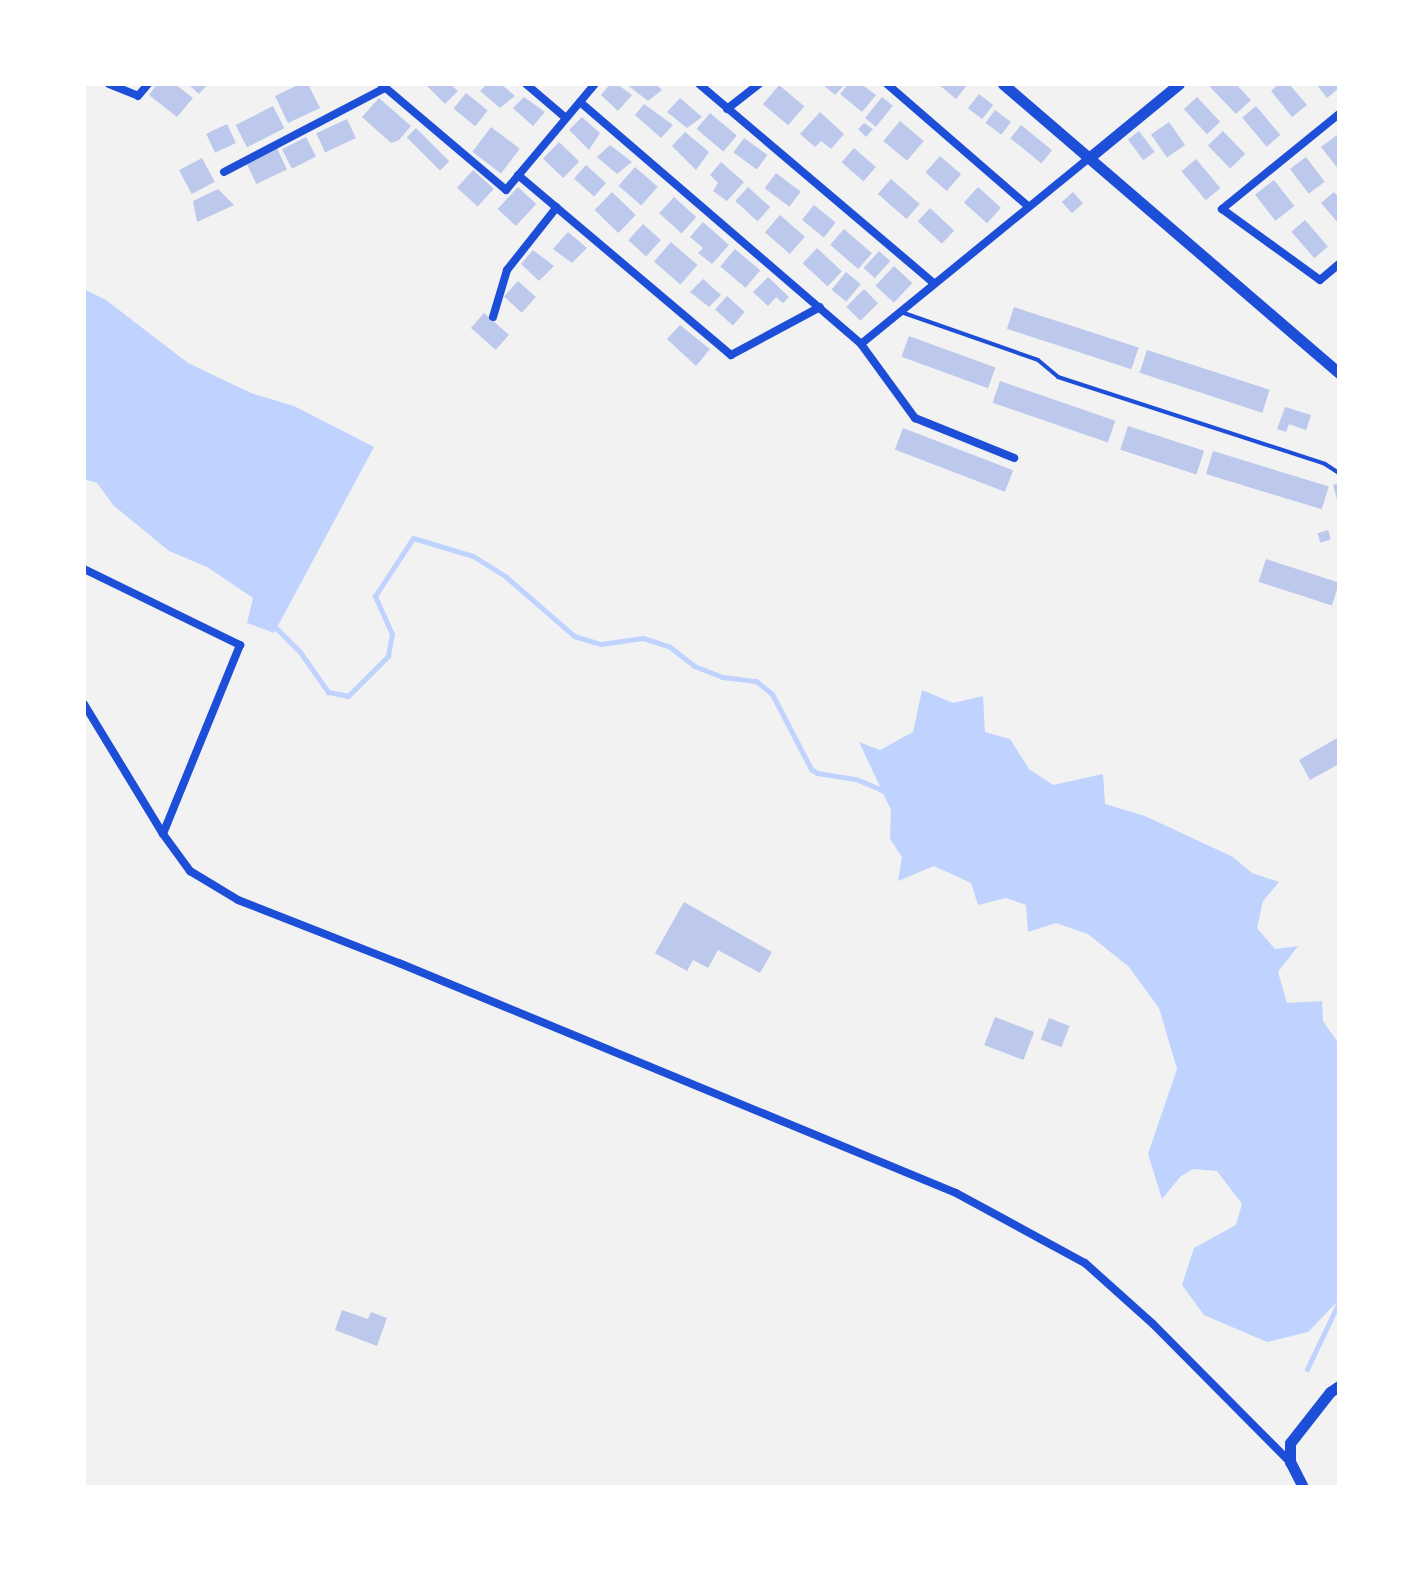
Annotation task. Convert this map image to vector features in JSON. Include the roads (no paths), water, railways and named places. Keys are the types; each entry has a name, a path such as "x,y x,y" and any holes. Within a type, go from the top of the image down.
{"street":[{"path":"109,84 138,96 148,84"},
{"path":"526,84 566,118"},
{"path":"224,172 383,86 506,190 595,84"},
{"path":"699,84 934,283"},
{"path":"727,109 759,84"},
{"path":"887,84 1028,206"},
{"path":"1003,84 1339,373"},
{"path":"861,344 1179,84"},
{"path":"580,102 861,344 915,418 1014,458"},
{"path":"1339,114 1222,209 1320,280 1339,264"},
{"path":"518,175 731,355 820,307"},
{"path":"493,317 507,270 557,207"},
{"path":"84,569 240,645 163,834"},
{"path":"84,704 163,834 190,871 238,900 414,969 956,1193 1085,1263 1153,1324 1290,1462 1303,1487"},
{"path":"1290,1462 1290,1443 1330,1392 1339,1386"}],"lane":[{"path":"899,311 1038,360 1058,377 1325,464 1339,473"}],"water":[{"path":"84,289 106,300 188,363 251,393 294,406 374,447 274,633 247,623 253,598 207,567 169,551 113,505 97,483 84,479"},
{"path":"922,690 953,703 983,696 985,732 1010,739 1029,769 1053,785 1103,774 1105,804 1145,816 1233,857 1252,873 1279,882 1263,901 1257,928 1275,949 1298,946 1278,972 1287,1003 1322,1001 1323,1021 1339,1044 1339,1300 1308,1332 1267,1342 1204,1315 1182,1285 1194,1248 1236,1225 1242,1204 1217,1171 1193,1169 1181,1176 1162,1199 1148,1154 1177,1069 1159,1008 1129,967 1088,934 1056,923 1028,932 1026,905 1006,898 978,905 971,883 934,866 898,881 902,857 890,839 891,810 859,742 880,750 913,732"}],"waterway":[{"path":"272,624 300,652 328,692 348,696 388,656 392,634 375,596 413,538 473,556 506,577 574,636 601,644 643,638 670,647 694,666 722,677 756,681 772,694 811,769 817,773 856,779 886,792"},
{"path":"1307,1369 1339,1302"}]}
